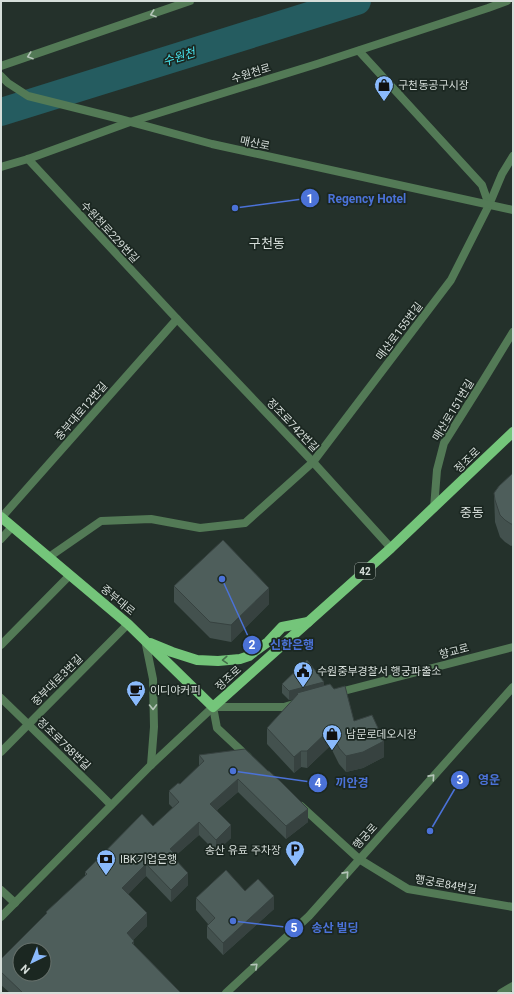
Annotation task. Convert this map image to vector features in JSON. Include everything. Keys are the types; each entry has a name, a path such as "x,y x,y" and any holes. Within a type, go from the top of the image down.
{"main road":[{"name":"정조로","path":"213,707 391,548 513,432"},
{"name":"중부대로","path":"1,518 128,624 213,707"},
{"path":"145,640 172,652 197,660 232,660 249,656 268,642 282,627 308,622"}],"street":[{"path":"1,66 188,1"},
{"name":"수원천로","path":"1,168 130,122 359,51 508,1"},
{"path":"359,51 482,186 489,205"},
{"name":"매산로","path":"1,76 8,83 28,96 212,144 513,210"},
{"name":"매산로155번길","path":"49,557 101,521 151,519 200,528 245,523 313,462 451,280 489,205 502,174 513,156"},
{"name":"수원천로229번길","path":"28,159 177,319"},
{"name":"정조로742번길","path":"177,319 313,462 391,548"},
{"name":"중부대로12번길","path":"1,518 177,319"},
{"name":"매산로151번길","path":"434,508 436,470 444,443 513,332"},
{"path":"1,539 12,527"},
{"path":"1,645 70,575"},
{"name":"중부대로3번길","path":"1,752 128,624"},
{"path":"145,640 153,679 154,727 152,765"},
{"name":"향교로","path":"330,695 513,647"},
{"name":"행궁로","path":"226,993 308,916 513,687"},
{"name":"정조로758번길","path":"1,698 111,805"},
{"path":"253,762 217,728 213,707 284,707 307,701"},
{"name":"정조로","path":"1,917 111,805 213,707"},
{"name":"행궁로84번길","path":"294,800 359,859 408,889 513,907"},
{"path":"1,890 15,903"},
{"path":"501,993 513,986"}],"building":[{"path":"513,473 513,524 511,524 500,515 494,493"},
{"path":"223,540 269,588 231,625 210,622 174,586"},
{"path":"307,660 324,682 289,691 282,684"},
{"path":"330,684 334,689 345,686 354,721 372,715 384,741 363,752 346,756 339,748 330,729 307,751 301,751 294,757 267,728 298,694 297,693"},
{"path":"245,749 308,809 286,826 238,779 210,804 231,825 216,840 199,822 170,849 174,853 172,856 188,873 171,890 146,864 122,888 147,913 127,933 134,941 132,943 181,993 23,993 1,972 1,959 12,948 12,982 52,982 52,942 18,942 47,913 46,912 87,874 85,872 142,814 153,826 179,802 169,791 178,783 180,784 204,761 199,755"},
{"path":"226,870 245,891 258,879 274,896 223,943 207,926 215,918 196,898"}],"waterway":[{"name":"수원천","path":"1,112 357,1"}],"place":[{"name":"구천동공구시장","path":"384,102"},
{"name":"Regency Hotel","path":"235,208"},
{"name":"신한은행","path":"222,579"},
{"name":"수원중부경찰서 행궁파출소","path":"303,688"},
{"name":"이디야커피","path":"136,707"},
{"name":"남문로데오시장","path":"332,751"},
{"name":"끼안경","path":"233,771"},
{"name":"영운","path":"430,831"},
{"name":"송산 유료 주차장","path":"295,867"},
{"name":"IBK기업은행","path":"106,876"},
{"name":"송산 빌딩","path":"233,921"}],"district":[{"name":"구천동","path":"267,243"},
{"name":"중동","path":"472,512"}]}
